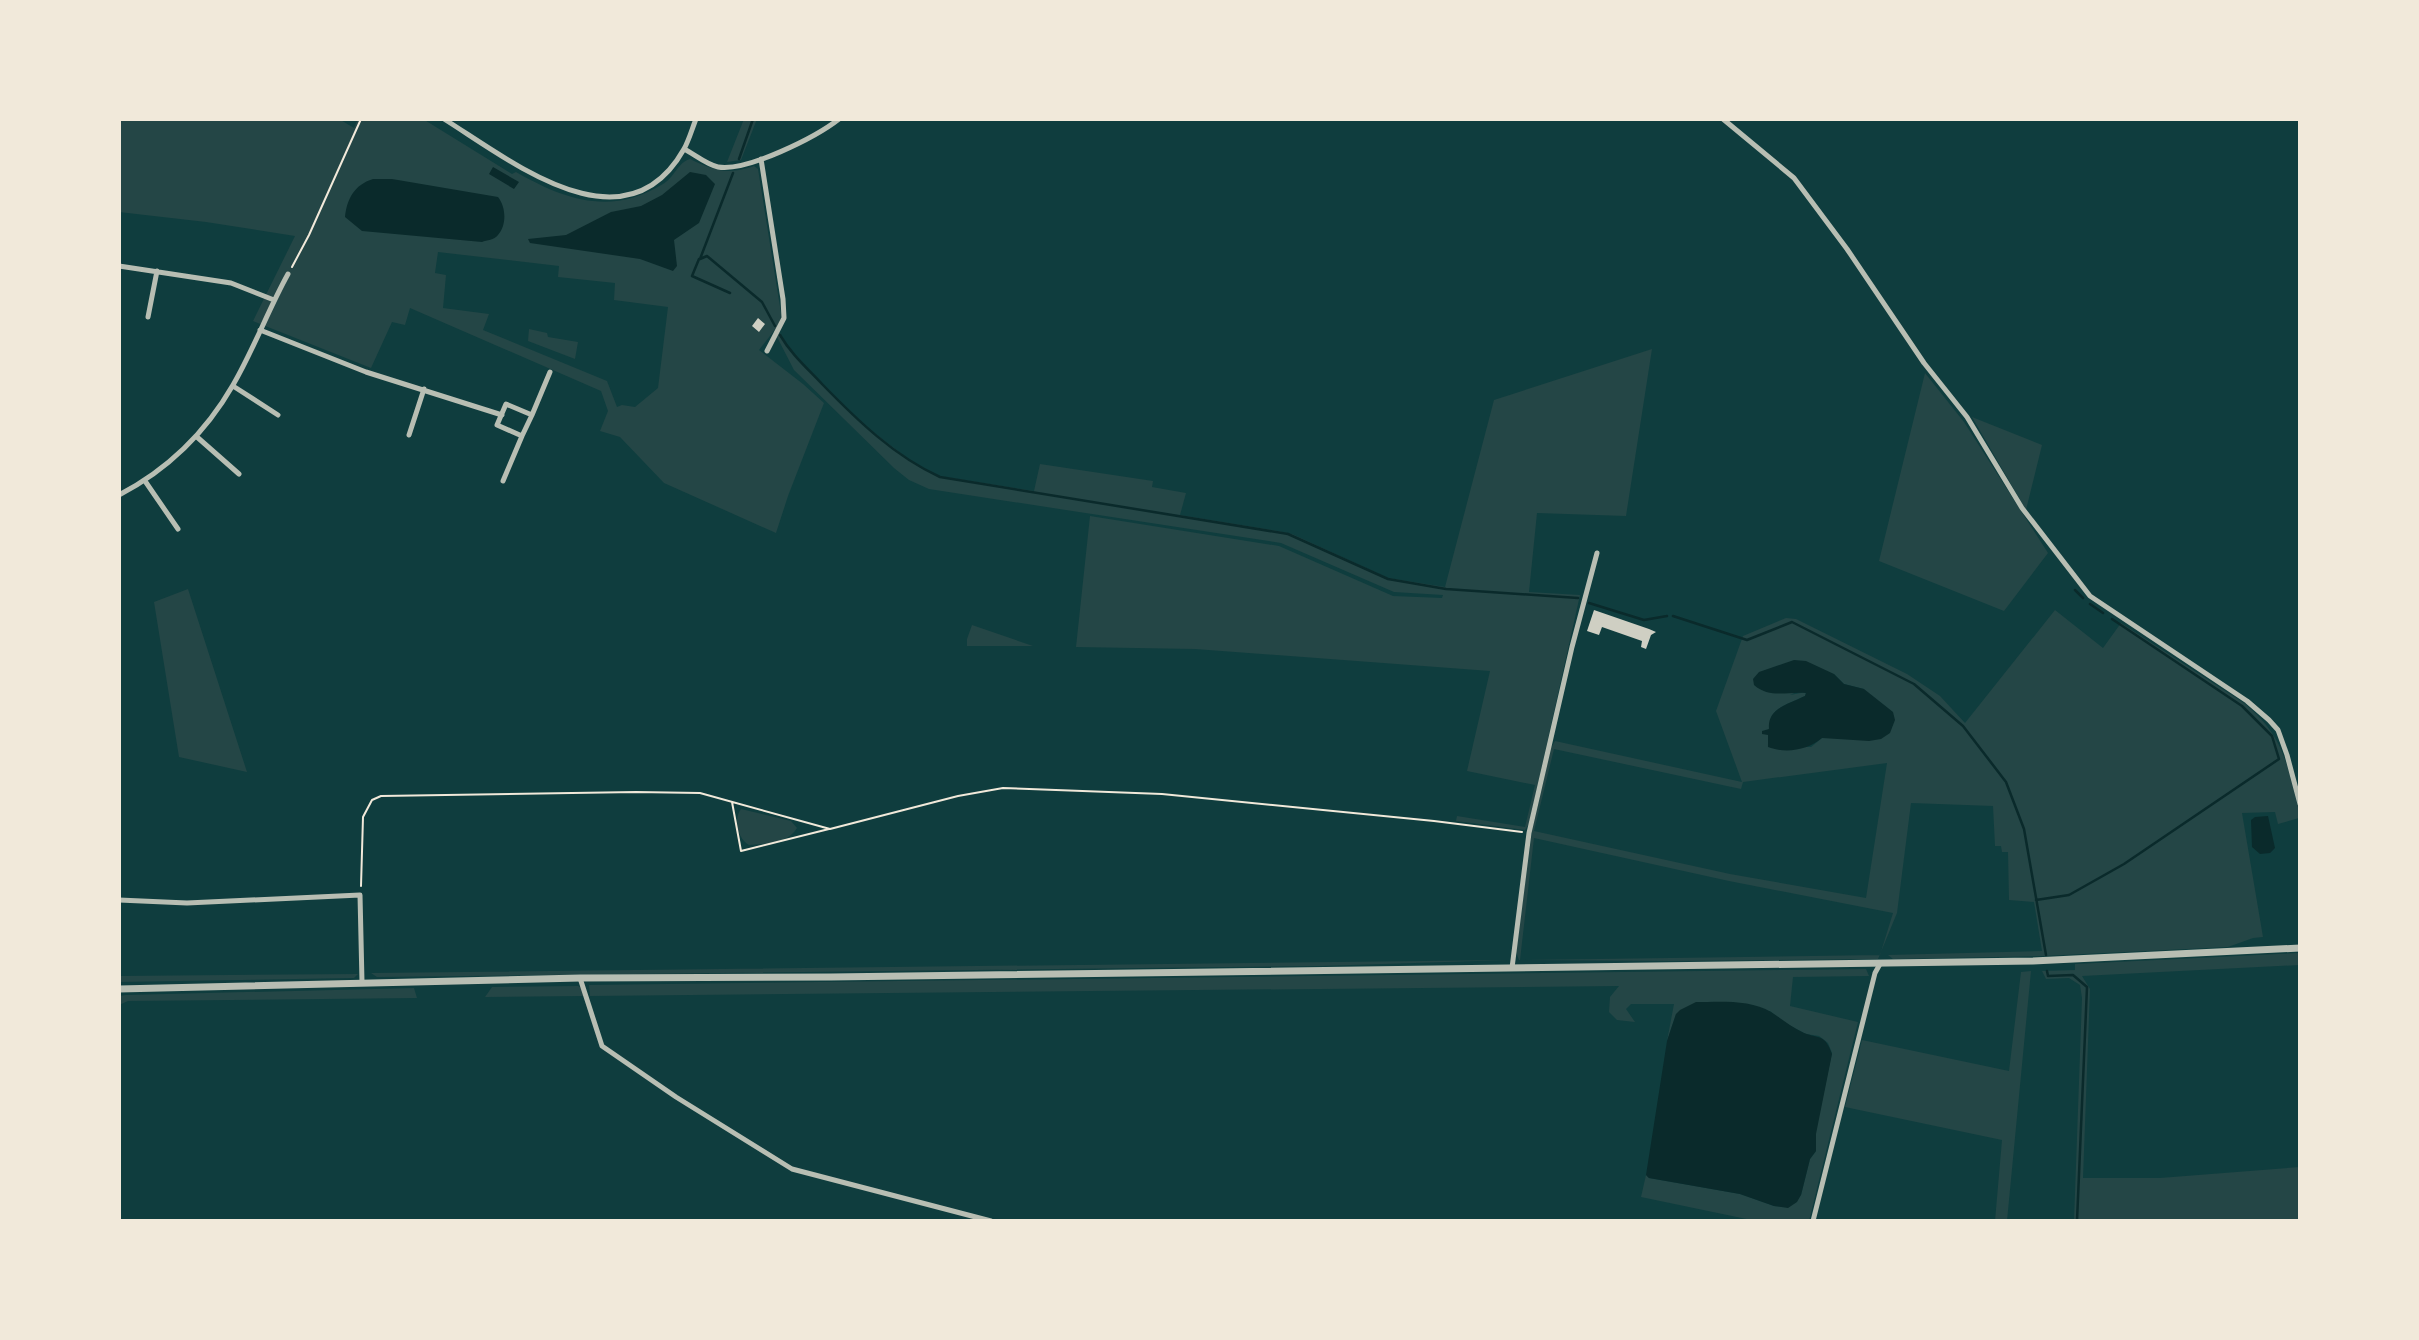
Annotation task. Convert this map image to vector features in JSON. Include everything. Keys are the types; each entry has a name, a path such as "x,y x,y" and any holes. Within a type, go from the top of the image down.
{"street":[{"path":"443,119 557,187 607,198 640,190 668,170 684,149 696,119"},
{"path":"684,149 717,167 745,165 827,128 839,119"},
{"path":"1723,119 1794,178 1847,248 1924,363 1967,417 2022,508 2090,596 2246,701 2278,730 2297,778 2300,804"},
{"path":"761,159 783,299 783,318 767,351"},
{"path":"119,266 231,283 274,300"},
{"path":"148,317 157,271"},
{"path":"119,495 145,481 197,437 233,386 288,274"},
{"path":"260,330 366,372 502,415"},
{"path":"503,481 550,372"},
{"path":"233,386 278,415"},
{"path":"409,435 424,389"},
{"path":"522,436 497,425 506,404 532,415"},
{"path":"197,437 239,474"},
{"path":"145,481 178,529"},
{"path":"1512,968 1529,833 1572,647 1597,553"},
{"path":"119,900 187,903 360,895 362,982"},
{"path":"119,989 580,978 1880,964 2033,961 2300,948"},
{"path":"1813,1221 1875,973 1880,964"},
{"path":"580,978 602,1046 676,1097 792,1169 990,1221"}],"path":[{"path":"288,274 361,119"},
{"path":"732,802 741,851 958,796 1003,788 1163,794 1529,833"},
{"path":"360,895 363,817 372,800 381,796 700,793 830,829"}],"shaded area":[{"path":"119,119 339,119 354,128 358,119 423,119 512,174 516,172 570,197 607,202 644,194 667,181 682,163 690,159 721,170 754,166 758,169 781,313 780,323 759,350 824,403 776,533 664,483 620,437 600,431 608,411 601,391 410,308 405,325 392,322 371,368 253,321 295,236 119,212","holes":["438,252 559,266 558,277 615,283 614,300 668,307 658,388 635,407 617,407 607,381 483,330 489,314 443,308 446,275 435,273"]},
{"path":"744,119 757,119 741,160 727,162"},
{"path":"493,167 519,182 514,189 489,174"},
{"path":"690,172 706,175 715,184 699,223 674,240 677,266 673,271 640,259 530,243 528,239 566,235 611,212 641,206 662,195"},
{"path":"373,179 392,179 498,197 504,211 503,226 496,237 482,242 362,231 345,217 346,210 356,189"},
{"path":"529,329 547,333 548,337 578,342 575,359 528,341"},
{"path":"780,333 790,350 860,422 919,467 939,476 1034,491 1040,464 1153,481 1152,487 1186,493 1180,515 1292,534 1388,578 1445,587 1494,400 1652,349 1626,516 1537,513 1529,592 1580,595 1529,824 1525,830 1456,821 1457,816 1525,827 1535,785 1467,771 1490,671 1195,649 1076,647 1090,516 1279,546 1393,596 1442,598 1443,595 1394,592 1281,543 929,489 909,480 894,468 794,370 777,337"},
{"path":"1925,373 1964,422 2048,553 2004,611 1879,561"},
{"path":"1972,417 2042,445 2026,510"},
{"path":"188,589 247,772 179,757 154,602"},
{"path":"2055,610 2103,648 2121,623 2244,703 2276,740 2287,766 2300,814 2299,818 2278,824 2275,812 2242,813 2263,937 2228,947 2043,956 1893,959 1888,955 2042,951 2034,902 2009,900 2008,852 2002,852 2001,846 1995,846 1993,806 1911,803 1897,913 1881,952 1893,913 1729,881 1534,838 1520,960 1880,955 1878,959 1669,961 1519,960 1516,952 1532,831 1551,748 1555,741 1742,782 1716,711 1743,636 1786,618 1796,619 1907,674 1940,696 1965,723","holes":["1834,674 1844,684 1864,689 1822,738 1811,747 1768,747 1774,712 1805,696 1806,692 1790,695","1554,749 1741,789 1743,782 1887,763 1866,898 1730,874 1534,831"]},
{"path":"972,625 1033,646 967,646"},
{"path":"1794,660 1806,661 1834,674 1844,684 1864,689 1893,712 1895,720 1890,733 1881,739 1869,741 1822,738 1796,750 1768,747 1768,735 1762,734 1762,731 1769,729 1769,722 1775,711 1806,693 1766,692 1754,685 1753,679 1759,672"},
{"path":"741,809 791,821 797,828 783,840 749,845 738,828 737,818"},
{"path":"2268,816 2275,848 2270,853 2260,854 2252,847 2251,820"},
{"path":"2298,953 2300,965 2082,976 2090,989 2083,1178 2160,1178 2300,1167 2300,1221 2074,1221 2082,998 2080,985 2069,978 2046,979 2042,971 2075,970 2075,964"},
{"path":"1509,960 1320,966 377,977 371,973"},
{"path":"1866,969 1869,976 1793,977 1790,1006 1858,1022 1809,1221 1756,1221 1641,1197 1646,1175 1649,1178 1740,1194 1774,1206 1788,1207 1801,1195 1810,1159 1816,1151 1815,1134 1832,1053 1828,1043 1819,1036 1806,1034 1770,1011 1676,1014 1667,1041 1674,1004 1631,1004 1626,1009 1635,1022 1617,1020 1609,1012 1610,997 1619,986 590,996 589,985"},
{"path":"2031,971 2007,1221 1995,1221 2002,1140 1845,1107 1862,1040 2009,1071 2021,972"},
{"path":"358,974 354,978 119,982 119,976"},
{"path":"492,987 582,988 584,996 485,997"},
{"path":"414,988 417,998 128,1001 119,1005 119,996 126,995"},
{"path":"1696,1002 1734,1002 1763,1008 1799,1031 1821,1038 1827,1043 1832,1054 1816,1134 1816,1151 1810,1159 1801,1195 1797,1202 1788,1208 1740,1194 1649,1178 1646,1175 1667,1041 1676,1014"}],"building":[{"path":"758,318 765,324 759,332 752,326"},
{"path":"1594,610 1656,632 1651,635 1646,649 1641,647 1642,641 1602,627 1599,635 1587,631"}],"waterway":[{"path":"739,159 753,119"},
{"path":"733,173 700,259 707,256 762,302 775,326"},
{"path":"699,259 692,276 730,293"},
{"path":"780,335 800,361 863,424 907,459 940,477 1288,534 1388,579 1446,589 1578,598"},
{"path":"2075,590 2083,598"},
{"path":"1589,603 1644,620 1667,616"},
{"path":"2090,604 2103,613"},
{"path":"1673,616 1747,640 1792,622 1914,684 1963,726 2006,782 2024,829 2046,955"},
{"path":"2036,900 2069,895 2124,864 2279,759 2272,736 2242,706 2112,619"},
{"path":"2047,971 2048,976 2073,975 2087,987 2077,1221"}]}
